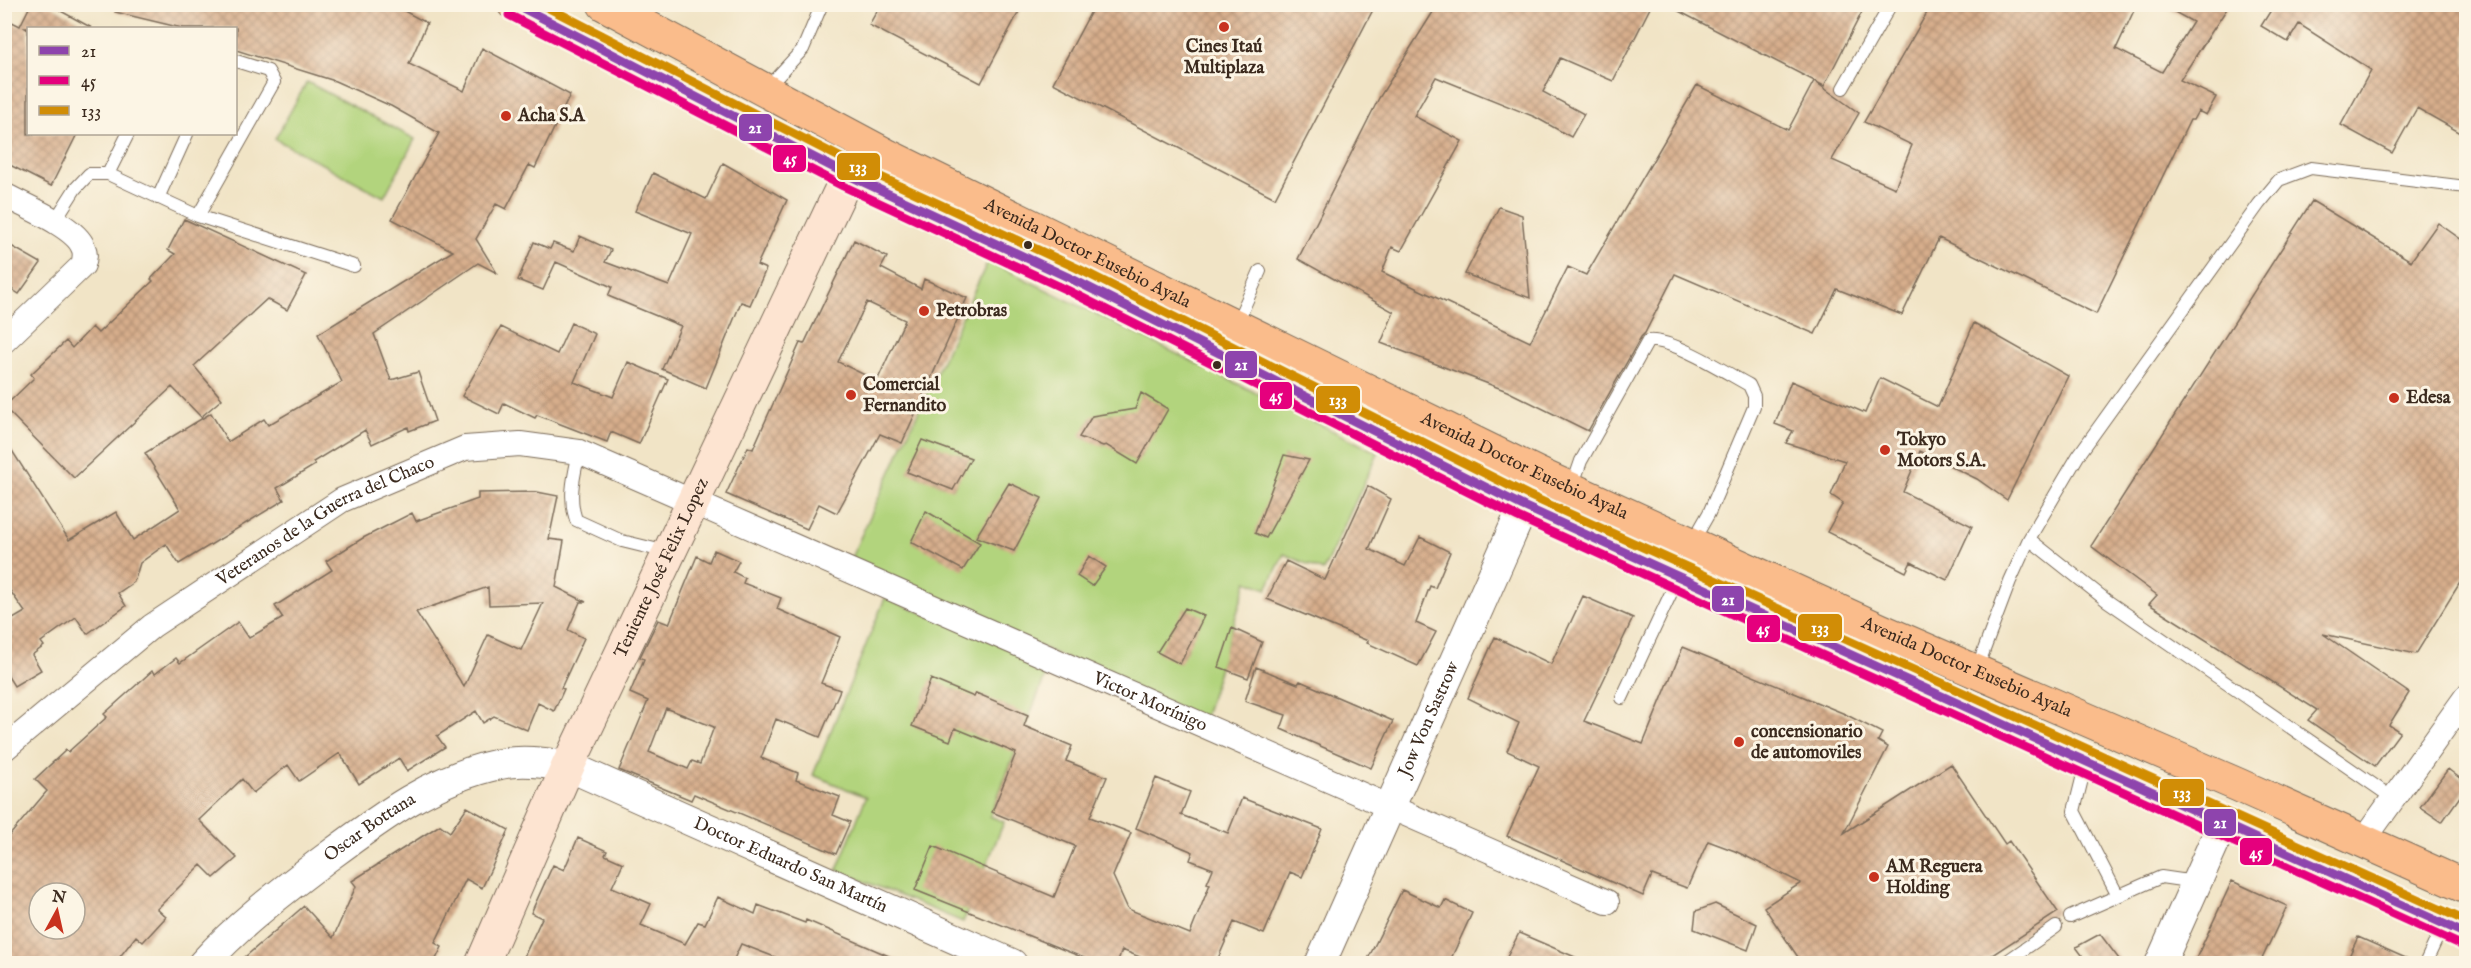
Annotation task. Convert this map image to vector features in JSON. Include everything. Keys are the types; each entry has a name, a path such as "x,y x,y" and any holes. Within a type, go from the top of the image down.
{"highway":[{"name":"Avenida Doctor Eusebio Ayala","path":"514,4 848,175 1072,279 1523,506 2455,929"},
{"name":"Avenida Doctor Eusebio Ayala","path":"604,4 886,155 1538,474 1976,671 2466,886"},
{"path":"2169,801 2199,796 2346,862 2353,858 2363,841"}],"main road":[{"name":"Teniente José Felix Lopez","path":"482,963 568,766 692,500 848,175"}],"street":[{"path":"4,195 71,232 83,244 86,255 83,265 4,341"},
{"name":"Veteranos de la Guerra del Chaco","path":"4,749 152,626 342,500 465,448 520,444 579,452 692,500"},
{"name":"Jow Von Sastrow","path":"1320,963 1538,474"},
{"name":"Victor Morínigo","path":"692,500 1388,808 1607,902"},
{"path":"2363,841 2466,697"},
{"name":"Oscar Bottana","path":"204,963 267,903 420,793 465,774 502,763 542,763 568,766"},
{"name":"Doctor Eduardo San Martín","path":"568,766 1012,963"},
{"path":"2160,963 2222,825"}],"lane":[{"path":"765,90 803,49 822,4"},
{"path":"1843,88 1890,4"},
{"path":"198,216 274,82 268,71 237,61"},
{"path":"108,174 128,135"},
{"path":"158,198 187,135"},
{"path":"1976,671 2010,581 2029,539 2078,456 2259,204 2279,180 2311,168 2466,187"},
{"path":"54,222 75,189 88,174 108,174 198,216 354,266"},
{"path":"1072,279 1088,275 1214,334 1225,333 1236,326 1260,271"},
{"path":"1571,489 1581,462 1648,340 1659,339 1749,385 1754,396 1754,407 1750,418 1709,513 1692,544"},
{"path":"579,452 572,488 572,508 576,520 622,541 668,552"},
{"path":"2029,539 2106,600 2394,799"},
{"path":"1622,698 1678,577"},
{"path":"2086,763 2074,811 2118,896"},
{"path":"2070,917 2162,877 2196,882"},
{"path":"2003,963 2055,927"},
{"path":"2425,963 2455,929"}],"green space":[{"path":"307,82 415,139 384,197 275,139"},
{"path":"988,261 1378,453 1323,571 1284,554 1267,589 1247,581 1204,719 849,562"},
{"path":"885,598 1050,664 990,816 1004,822 963,922 837,870 866,797 813,775"}],"building":[{"path":"31,4 48,4 90,27 25,28 27,29 27,135 76,135 51,186 4,162 4,18 20,26"},
{"path":"116,4 391,4 427,23 409,64 464,91 482,48 570,95 535,168 529,165 506,209 496,204 476,239 497,273 478,263 374,334 391,380 418,372 435,421 409,431 408,427 372,444 365,430 313,462 315,465 277,488 284,500 179,564 166,544 140,563 134,582 118,593 126,606 87,634 76,617 41,642 44,646 32,655 41,670 14,686 4,670 4,639 13,635 6,623 25,612 4,582 4,438 69,540 116,512 133,540 180,509 145,453 211,413 228,442 264,419 268,425 342,382 318,334 453,251 392,219 439,133 391,106 335,81 237,50 237,27 178,27 115,12"},
{"path":"881,4 909,4 924,13 928,4 1023,4 981,83 869,25"},
{"path":"1095,4 1376,4 1275,198 1053,83"},
{"path":"1438,4 1652,4 1613,81 1560,58 1543,92 1584,114 1571,137 1535,117 1436,77 1414,116 1462,141 1401,251 1392,247 1382,272 1530,342 1568,267 1586,275 1697,85 1788,130 1814,81 1859,113 1832,160 1895,188 1912,145 1864,122 1932,4 2137,4 2116,49 2162,72 2193,22 2160,4 2230,4 2180,80 2216,97 2206,115 2198,111 2193,120 2190,120 2096,314 1939,238 1902,315 1837,289 1815,334 1675,274 1645,333 1588,431 1507,391 1381,343 1394,312 1298,259 1379,98"},
{"path":"1665,4 1866,4 1824,86"},
{"path":"2268,4 2466,4 2466,136 2417,108 2392,153 2341,125 2371,70 2299,24 2288,42 2261,26 2273,7"},
{"path":"723,163 787,200 757,265 766,269 750,305 741,302 706,388 662,369 681,326 608,296 612,287 556,262 543,290 518,280 534,242 550,249 553,243 574,251 580,236 611,250 605,262 669,286 692,234 635,211 653,173 706,199"},
{"path":"2312,201 2411,261 2438,223 2466,243 2466,573 2416,654 2323,634 2409,693 2389,725 2400,732 2375,766 2308,720 2317,710 2149,604 2157,595 2091,546"},
{"path":"1499,207 1522,215 1530,298 1465,274"},
{"path":"184,219 306,275 287,310 267,299 194,366 222,399 201,417 172,387 74,478 4,407 34,378 31,374 66,341 72,348 92,327 98,333 153,281 151,279 175,254 168,250"},
{"path":"854,240 887,257 881,268 921,289 924,279 967,298 902,443 880,434 837,513 819,504 807,529 726,494 748,447 753,449 800,343 804,344","holes":["867,302 905,320 877,381 838,362"]},
{"path":"4,242 41,263 19,294 4,284"},
{"path":"571,323 595,334 574,382 613,397 628,362 668,379 639,444 611,432 607,442 537,415 535,418 504,403 499,414 462,396 501,327 557,354"},
{"path":"1974,323 2068,376 2007,500 1977,479 1920,451 1903,492 1972,526 1947,580 1911,562 1906,572 1827,532 1843,503 1831,495 1845,461 1786,443 1793,431 1775,424 1791,381 1865,413 1880,378 1938,407"},
{"path":"1141,393 1168,409 1137,464 1106,445 1103,446 1079,437 1092,416 1135,409"},
{"path":"922,440 971,458 953,490 907,472"},
{"path":"1284,455 1309,460 1266,538 1255,533"},
{"path":"1009,483 1042,498 1014,551 976,537"},
{"path":"1368,486 1391,499 1369,549 1405,566 1420,537 1450,552 1435,588 1430,586 1416,623 1436,632 1418,666 1367,643 1368,641 1267,599 1286,561 1325,580"},
{"path":"537,492 558,496 549,539 564,541 556,587 586,602 580,602 568,630 584,638 561,688 564,689 554,711 538,703 527,730 494,716 483,723 476,711 437,736 445,747 407,771 399,758 359,784 340,753 299,781 288,765 253,793 242,779 199,820 237,858 214,878 201,865 157,909 166,917 143,942 136,936 115,963 4,963 4,842 47,791 35,779 107,717 104,714 152,671 155,674 176,658 180,663 238,622 249,638 283,618 275,606 332,570 326,561 363,538 412,513 416,521 478,499 478,493","holes":["488,587 489,605 543,603 521,650 488,635 464,687 416,612"]},
{"path":"926,511 980,543 963,570 911,542"},
{"path":"714,550 739,561 733,572 745,578 743,583 781,598 777,609 840,637 821,683 840,690 820,737 776,719 761,758 798,773 796,780 840,797 833,815 850,822 836,854 694,794 691,800 619,770 648,701 630,693 644,659 640,657 658,620 669,624 697,556 709,562","holes":["666,708 714,727 700,764 692,761 688,769 649,752"]},
{"path":"1089,556 1106,567 1092,586 1077,576"},
{"path":"1583,596 1633,618 1584,721 1643,744 1683,647 1845,714 1882,733 1878,741 1888,747 1844,833 1951,764 2005,844 2009,841 2058,912 1980,963 1802,963 1764,907 1801,883 1735,851 1708,841 1687,888 1652,875 1643,896 1507,836 1539,766 1507,751 1519,723 1468,698 1495,637 1551,664"},
{"path":"1185,608 1204,616 1180,664 1157,652"},
{"path":"1232,628 1262,642 1248,678 1219,667"},
{"path":"1256,667 1298,684 1300,681 1393,721 1371,768 1281,729 1286,715 1245,701"},
{"path":"931,679 974,697 976,693 1028,715 1024,726 1072,746 1066,761 1107,777 1090,817 1131,833 1113,876 1128,909 1190,934 1210,884 1207,883 1213,869 1190,860 1193,852 1136,828 1156,778 1190,792 1181,815 1228,833 1242,798 1322,829 1302,877 1290,872 1264,934 1234,922 1216,963 1155,963 1122,950 1117,963 1082,963 1084,958 915,890 933,846 1054,897 1075,846 992,812 1016,753 955,728 950,741 912,726"},
{"path":"2448,769 2466,783 2466,788 2442,822 2420,807"},
{"path":"467,807 509,830 482,888 466,879 435,943 442,947 434,963 238,963 304,906 333,938 356,886 352,881 440,825 450,832"},
{"path":"578,838 607,851 605,855 623,863 612,887 651,904 641,925 685,944 698,922 705,924 718,897 755,914 758,905 805,923 806,920 905,963 790,963 741,944 732,963 521,963 542,918 531,913 553,865 564,870"},
{"path":"2232,881 2287,906 2260,963 2194,963"},
{"path":"1402,890 1441,908 1445,900 1472,913 1449,963 1366,963"},
{"path":"1715,904 1757,924 1748,950 1694,929 1696,911"},
{"path":"1519,933 1589,963 1504,963"},
{"path":"2100,934 2122,963 2088,963 2076,947"},
{"path":"2358,937 2417,963 2346,963"}],"transit line":[{"name":"21","path":"515,4 848,175 1072,279 1523,506 2466,934"},
{"name":"133","path":"541,4 853,164 1077,268 1528,495 2466,921"},
{"name":"45","path":"509,15 843,186 1067,290 1518,517 2461,945"}],"place":[{"name":"Cines Itaú Multiplaza","path":"1224,27"},
{"name":"Acha S.A","path":"506,116"},
{"name":"Petrobras","path":"924,311"},
{"name":"Comercial Fernandito","path":"851,395"},
{"name":"Edesa","path":"2394,398"},
{"name":"Tokyo Motors S.A.","path":"1885,450"},
{"name":"concensionario de automoviles","path":"1739,742"},
{"name":"AM Reguera Holding","path":"1874,877"}]}
